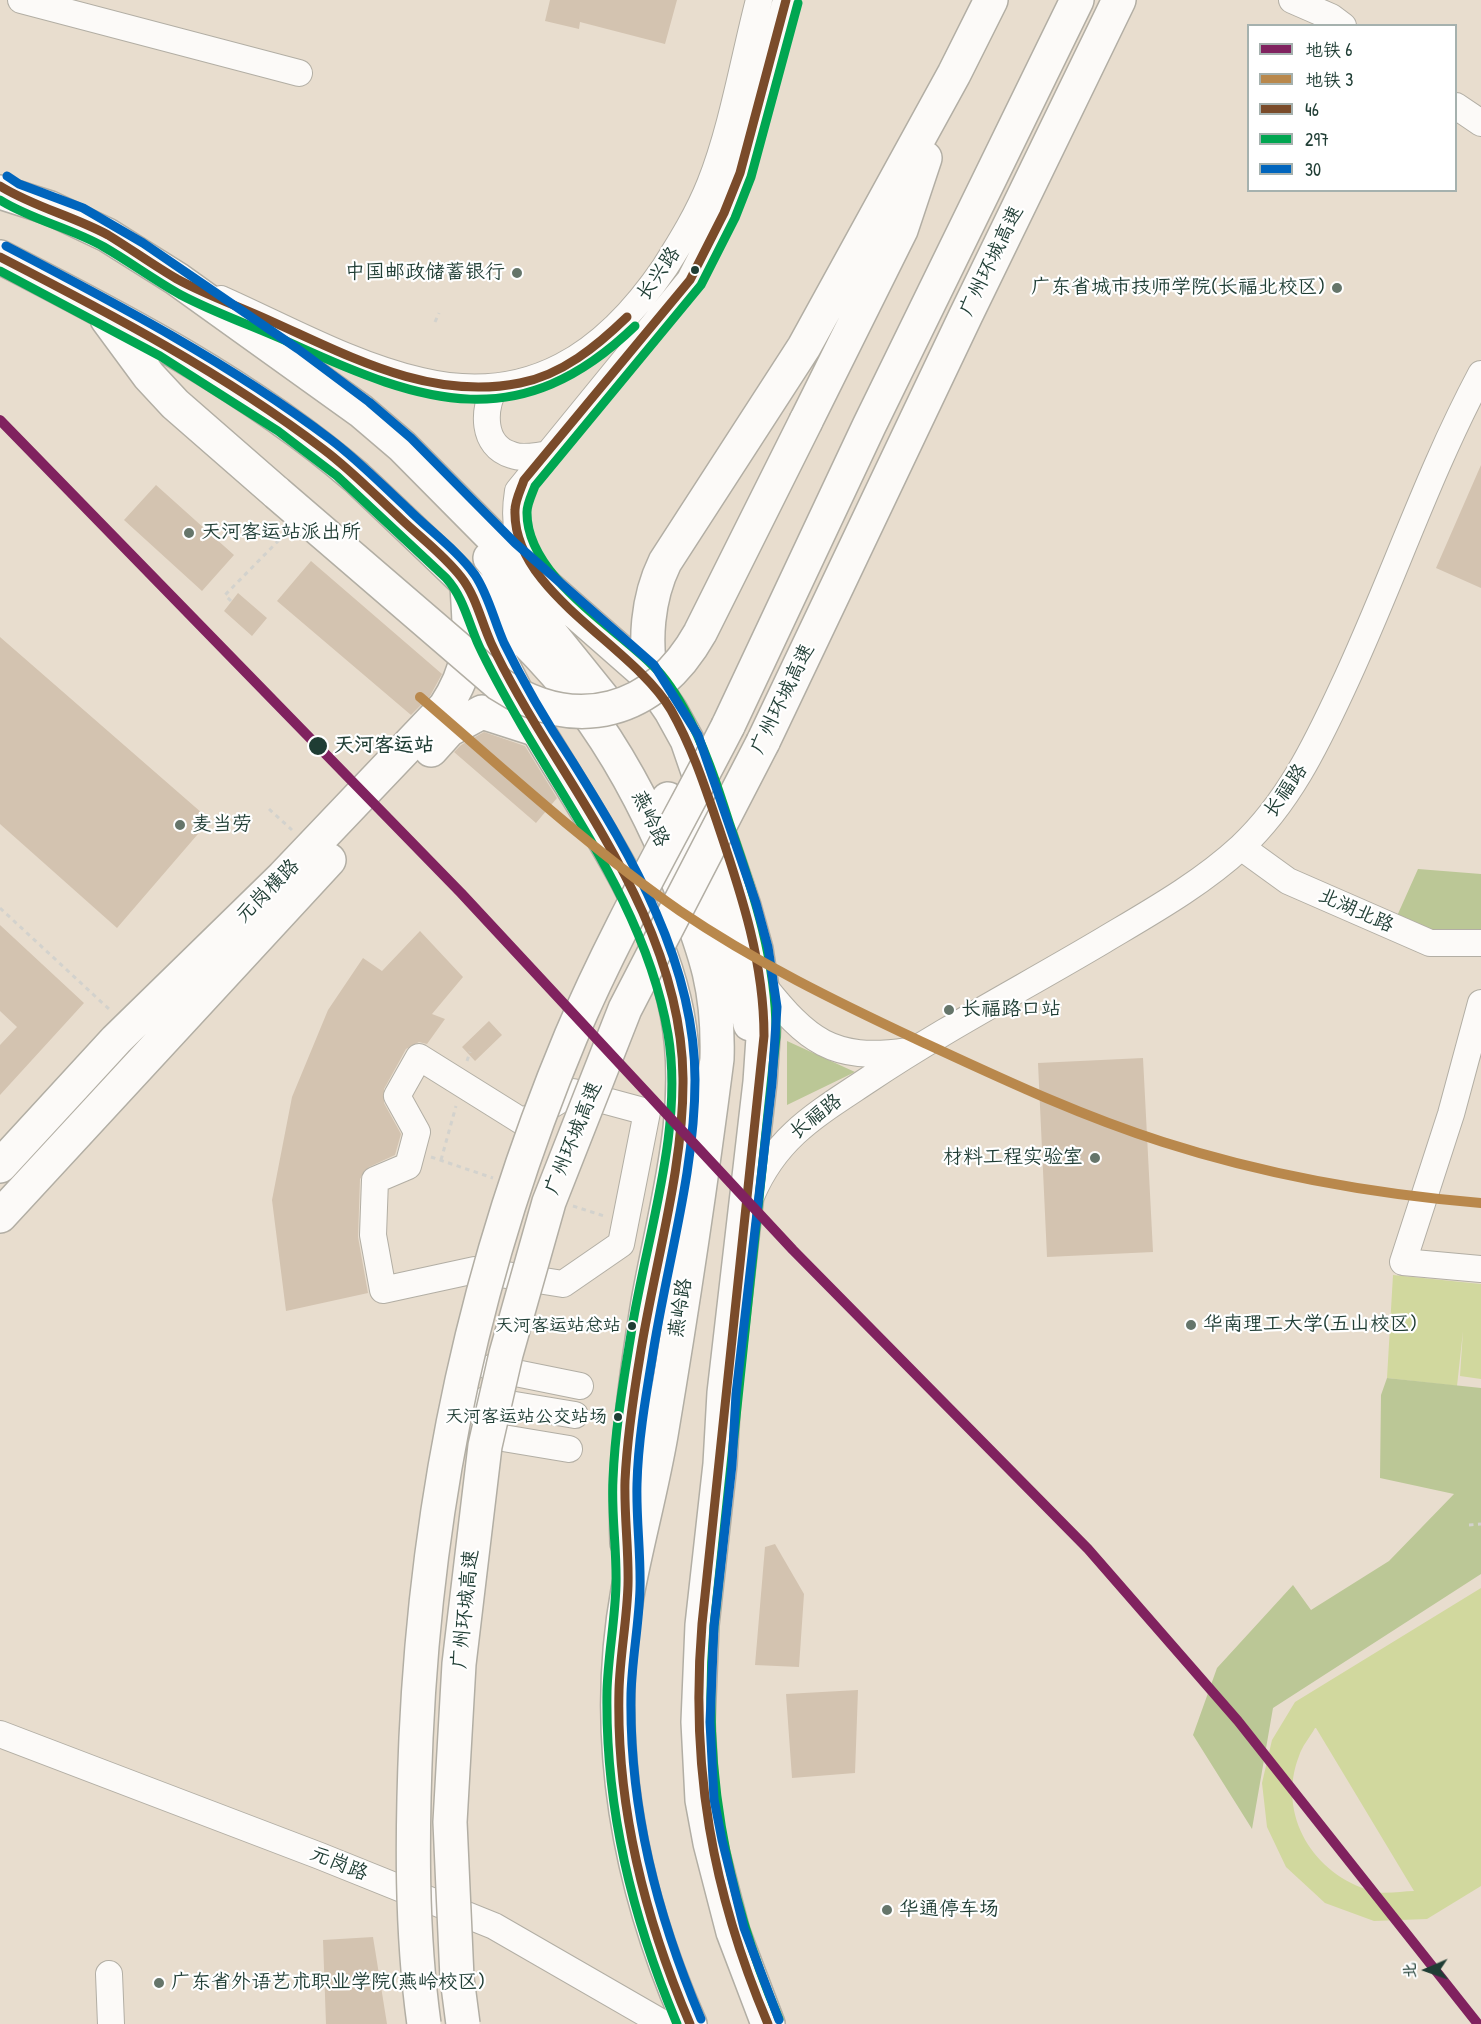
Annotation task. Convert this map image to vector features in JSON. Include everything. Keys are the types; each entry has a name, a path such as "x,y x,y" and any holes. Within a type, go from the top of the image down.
{"main road":[{"path":"652,682 648,663 650,611 662,569 804,347 954,74 992,0"},
{"name":"广州环城高速","path":"424,2024 415,1920 414,1773 418,1693 434,1520 466,1356 513,1191 571,1037 598,976 728,726 869,426 1077,0"},
{"name":"广州环城高速","path":"463,2024 457,1978 450,1822 459,1664 485,1446 503,1366 549,1202 625,1009 763,742 956,335 1119,0"},
{"path":"99,308 149,376 175,404 499,684 525,699 551,709 596,711 623,705 650,691 682,662 700,633 901,230 954,74"},
{"path":"4,191 78,219 177,279 334,390 402,446 564,604 626,656 652,682 671,711 696,762 744,906 763,985 765,1008 760,1082 702,1625 698,1722 702,1800 710,1844 733,1932 768,2024"},
{"name":"燕岭路","path":"0,256 99,308 258,402 320,447 356,477 523,636 593,720 647,808 670,862 705,952 714,986 718,1022 717,1059 661,1434 628,1590 619,1687 618,1731 624,1810 632,1853 651,1924 690,2024"},
{"path":"402,446 599,692 663,791 690,846 731,956 749,1018 760,1082"},
{"path":"467,583 489,640 538,730 590,813 628,883 661,961 677,1011 682,1044 683,1078 674,1169 648,1302 627,1455 625,1487 628,1590"},
{"name":"元岗横路","path":"0,1216 442,725 464,673 469,623 467,583"},
{"name":"元岗横路","path":"0,1166 129,1027 311,848 442,725 482,712 538,730"}],"street":[{"path":"21,0 299,73"},
{"name":"长兴路","path":"177,279 387,371 448,386 495,387 521,383 573,362 603,340 648,291 684,238 711,183 759,0"},
{"name":"长兴路","path":"564,604 529,561 516,528 518,491 545,455 671,306 705,251 740,173 786,0"},
{"path":"1293,0 1331,17 1340,24"},
{"path":"1457,106 1481,123"},
{"name":"长福路","path":"747,1205 762,1170 799,1127 910,1051 1137,921 1194,883 1241,847 1282,799 1311,753 1372,624 1446,445 1481,374"},
{"path":"495,387 488,400 486,417 487,430 498,447 511,455 545,455"},
{"name":"北湖北路","path":"1241,847 1288,881 1430,943 1481,943"},
{"name":"长福路","path":"763,985 804,1032 823,1044 849,1052 878,1056 910,1051"},
{"path":"1481,1003 1451,1114 1404,1263 1481,1269"},
{"path":"420,1056 523,1122 573,1092 646,1112 621,1244 563,1284 475,1270 383,1290 373,1235 375,1180 408,1166 417,1132 397,1096 420,1056"},
{"path":"491,1368 580,1386"},
{"path":"485,1400 575,1415"},
{"path":"479,1434 569,1449"},
{"name":"元岗路","path":"0,1734 320,1856 494,1926 664,2024"},
{"path":"109,1974 111,2024"}],"path":[{"path":"435,322 439,313"},
{"path":"231,601 225,595 288,531"},
{"path":"269,809 311,848"},
{"path":"0,908 129,1027"},
{"path":"1469,1525 1481,1524"}],"green space":[{"path":"1418,869 1481,874 1481,943 1440,943 1397,916"},
{"path":"787,1041 855,1072 787,1105"},
{"path":"1393,1275 1481,1284 1481,1379 1460,1376 1463,1331 1457,1386 1387,1378"},
{"path":"1387,1378 1481,1388 1481,1574 1273,1708 1252,1829 1193,1735 1217,1668 1293,1585 1311,1610 1389,1561 1454,1494 1380,1478 1381,1395"},
{"path":"1481,1588 1481,1886 1427,1919 1374,1921 1325,1903 1286,1867 1267,1827 1262,1783 1272,1740 1295,1702","holes":["1316,1728 1414,1891 1377,1892 1351,1883 1317,1857 1305,1840 1297,1820 1293,1800 1293,1778 1300,1752"]}],"building":[{"path":"550,0 677,0 665,44 580,22 579,29 545,21"},
{"path":"1481,465 1481,588 1436,568"},
{"path":"156,485 234,555 202,591 124,520"},
{"path":"311,561 442,674 430,696 411,715 277,601"},
{"path":"238,593 267,618 252,636 224,611"},
{"path":"0,637 210,820 117,928 0,824"},
{"path":"484,732 525,746 557,798 536,823 454,752 461,745"},
{"path":"0,925 84,1003 0,1095 0,1045 17,1027 0,1011"},
{"path":"420,931 463,977 432,1014 445,1019 427,1044 419,1042 406,1049 384,1089 384,1103 401,1134 395,1155 369,1167 360,1179 358,1237 368,1293 286,1311 272,1200 292,1097 328,1010 363,958 382,971"},
{"path":"489,1021 502,1035 475,1061 462,1047"},
{"name":"材料工程实验室","path":"1143,1058 1153,1252 1047,1257 1038,1063"},
{"path":"775,1544 804,1594 799,1667 755,1665 765,1547"},
{"path":"858,1690 855,1773 792,1778 786,1694"},
{"path":"373,1937 387,2024 326,2024 323,1940"}],"metro line":[{"name":"6","path":"0,420 461,893 793,1250 1088,1549 1238,1721 1478,2024"},
{"name":"3","path":"420,697 580,834 680,911 767,964 888,1026 1069,1108 1202,1154 1320,1182 1481,1203"}],"transit line":[{"name":"46","path":"768,2024 732,1926 719,1877 703,1779 699,1728 702,1624 764,1036 756,956 728,853 709,797 679,724 653,686 630,662 577,616 553,592 533,567 519,539 515,510 524,480 690,280 724,213 740,173 786,0"},
{"name":"297","path":"779,2019 760,1971 731,1875 721,1827 711,1728 714,1626 776,1037 773,982 762,929 747,877 720,794 691,721 655,668 573,596 555,577 540,556 530,535 527,512 535,486 701,285 735,218 751,177 798,3"},
{"name":"30","path":"7,176 19,184 83,208 143,243 298,349 369,402 411,438 515,543 654,665 698,735 756,903 768,947 777,1007 772,1083 736,1394 732,1465 714,1626 710,1722 714,1799 722,1840 744,1928 779,2020"},
{"name":"46","path":"0,186 26,200 108,235 168,274 201,291 332,349 423,381 455,386 487,387 535,379 578,358 627,317"},
{"name":"297","path":"0,200 25,213 91,240 181,295 208,308 341,365 386,382 428,394 470,399 511,396 551,384 593,361 635,326"},
{"name":"30","path":"6,246 172,336 292,411 350,455 460,557 480,583 504,643 528,688 617,835 656,913 672,953 684,994 692,1037 695,1080 694,1115 679,1220 644,1406 639,1453 637,1497 640,1589 631,1694 632,1736 635,1778 649,1860 671,1940 701,2019"},
{"name":"46","path":"0,257 166,346 285,421 343,465 447,561 466,584 491,643 514,688 581,797 624,873 659,952 680,1035 683,1078 682,1112 674,1182 640,1356 627,1450 625,1494 628,1585 619,1690 619,1734 622,1776 636,1861 659,1943 690,2024"},
{"name":"297","path":"0,271 160,356 278,431 337,476 446,578 461,602 479,646 500,687 609,874 645,951 668,1034 672,1070 671,1107 662,1181 632,1328 614,1460 613,1519 616,1585 607,1691 608,1735 616,1820 624,1861 647,1943 677,2024"}],"place":[{"name":"中国邮政储蓄银行","path":"517,273"},
{"name":"广东省城市技师学院(长福北校区)","path":"1337,288"},
{"name":"天河客运站派出所","path":"189,533"},
{"name":"天河客运站","path":"318,746"},
{"name":"麦当劳","path":"180,825"},
{"name":"长福路口站","path":"949,1010"},
{"name":"材料工程实验室","path":"1095,1158"},
{"name":"华南理工大学(五山校区)","path":"1191,1325"},
{"name":"天河客运站总站","path":"632,1326"},
{"name":"天河客运站公交站场","path":"618,1417"},
{"name":"华通停车场","path":"887,1910"},
{"name":"广东省外语艺术职业学院(燕岭校区)","path":"159,1983"}]}
